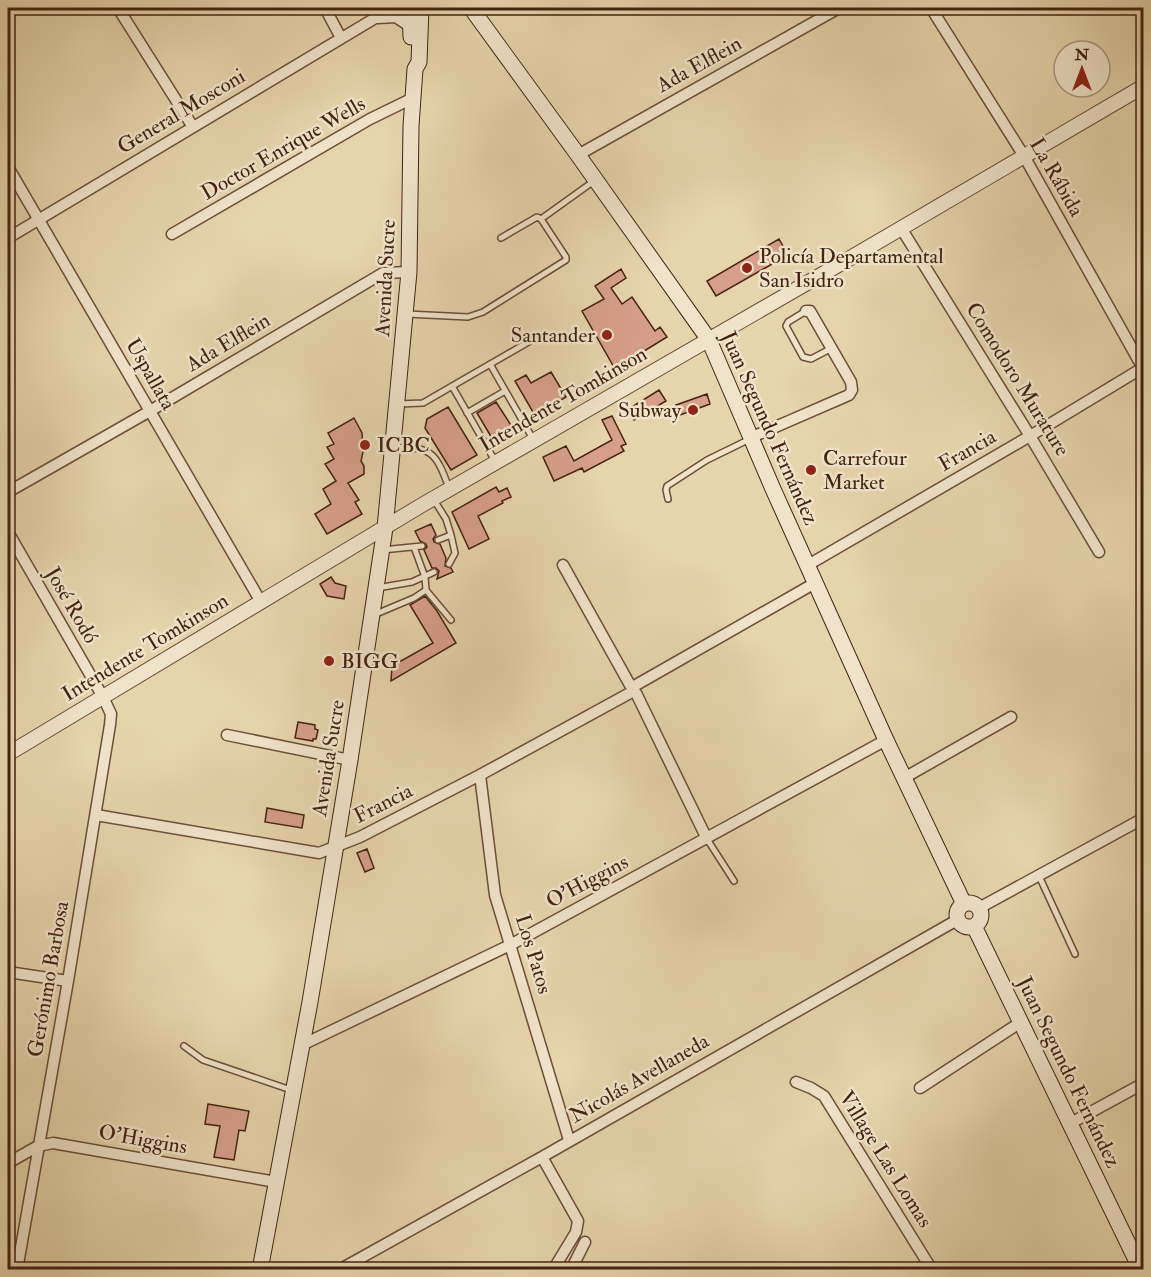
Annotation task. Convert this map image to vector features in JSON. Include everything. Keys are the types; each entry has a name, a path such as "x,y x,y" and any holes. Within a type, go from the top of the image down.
{"main road":[{"name":"Avenida Sucre","path":"410,8 411,62 415,69"},
{"name":"Avenida Sucre","path":"260,1269 302,1045 350,760 385,528 409,272 413,98 415,69 419,62 421,8"},
{"name":"Juan Segundo Fernández","path":"471,8 709,340 815,583 964,904"},
{"path":"969,903 979,908 981,915 979,922 974,926 961,925 957,920 956,914 964,904 969,903"},
{"name":"Juan Segundo Fernández","path":"974,926 1141,1269"}],"street":[{"path":"118,8 193,127"},
{"path":"325,8 341,38"},
{"name":"General Mosconi","path":"8,238 392,8"},
{"name":"Ada Elflein","path":"578,155 839,8"},
{"name":"La Rábida","path":"931,8 1024,156 1143,368"},
{"path":"375,18 396,17 411,27"},
{"name":"Intendente Tomkinson","path":"8,754 433,498 709,340 1143,86"},
{"name":"Doctor Enrique Wells","path":"172,234 370,120 413,98"},
{"name":"Uspallata","path":"8,167 261,602"},
{"name":"Comodoro Murature","path":"901,228 1099,552"},
{"name":"Ada Elflein","path":"8,492 383,273 409,272"},
{"path":"750,438 849,394 852,390 851,382 810,311 806,311"},
{"name":"Francia","path":"808,565 1143,368"},
{"name":"José Rodó","path":"8,532 103,697"},
{"path":"563,565 633,689 706,839"},
{"name":"Francia","path":"96,815 304,851 319,853 335,848 480,776 815,583"},
{"name":"Gerónimo Barbosa","path":"17,1269 110,725 111,714 103,697"},
{"path":"904,778 1011,717"},
{"path":"227,735 350,760"},
{"name":"O'Higgins","path":"302,1045 512,944 886,740"},
{"name":"Los Patos","path":"480,776 495,895 512,944 569,1140"},
{"path":"979,908 1143,818"},
{"name":"Nicolás Avellaneda","path":"339,1269 542,1157 957,920"},
{"path":"8,972 68,981"},
{"path":"920,1088 1021,1022"},
{"name":"Village Las Lomas","path":"796,1082 824,1096 932,1269"},
{"path":"1071,1123 1143,1083"},
{"name":"O'Higgins","path":"8,1163 38,1146 52,1143 276,1182"},
{"path":"542,1157 578,1221 576,1232 553,1269"},
{"path":"571,1269 585,1242"}],"lane":[{"path":"542,219 596,180"},
{"path":"405,313 468,317 483,312 566,260 542,219 537,217 501,238"},
{"path":"806,311 788,322 786,326 803,357 811,359 831,349"},
{"path":"397,404 423,403 537,337"},
{"path":"490,364 534,441"},
{"path":"452,386 496,462"},
{"path":"467,413 505,391"},
{"path":"668,499 667,486 707,460 750,438"},
{"path":"393,448 426,449 433,455 450,489"},
{"path":"433,498 446,519 451,535 455,553 449,564"},
{"path":"438,540 451,535"},
{"path":"382,550 422,546"},
{"path":"414,548 425,577 426,590 451,620"},
{"path":"376,589 425,577 434,572"},
{"path":"371,616 414,598 426,590"},
{"path":"706,839 734,881"},
{"path":"1039,876 1075,954"},
{"path":"184,1046 203,1059 293,1090"}],"building":[{"name":"Policía Departamental San Isidro","path":"779,239 788,255 716,296 707,281"},
{"path":"621,269 626,278 611,288 622,304 632,297 655,331 660,327 667,337 615,369 582,311 604,299 595,286"},
{"path":"551,372 566,397 546,409 548,413 537,419 515,381 526,375 531,383"},
{"path":"659,390 666,401 634,420 627,410"},
{"path":"707,394 710,404 680,415 676,405"},
{"path":"496,402 516,433 496,445 477,413"},
{"path":"448,407 477,455 451,470 425,428 427,419"},
{"path":"612,416 626,444 621,446 624,451 584,472 582,468 554,481 543,457 566,446 574,461 612,440 602,420"},
{"path":"354,418 362,433 361,461 364,474 348,483 359,500 355,502 362,514 327,534 315,514 331,504 323,489 336,481 325,464 334,459 327,447 334,444 328,433"},
{"path":"496,487 499,492 507,488 511,497 478,516 489,539 469,549 452,512"},
{"path":"431,524 436,535 434,542 440,544 446,558 445,566 451,568 453,572 437,579 439,571 432,568 424,550 427,547 426,544 420,541 415,531"},
{"path":"331,577 335,583 346,586 344,599 327,596 320,584"},
{"path":"425,596 456,643 391,681 392,666 433,643 410,605"},
{"path":"298,722 315,725 315,729 318,730 316,739 313,741 295,738"},
{"path":"267,808 304,815 302,828 265,822"},
{"path":"367,849 374,868 365,872 357,853"},
{"path":"208,1104 249,1111 245,1131 239,1130 234,1160 214,1157 220,1126 205,1124"}],"place":[{"name":"Policía Departamental San Isidro","path":"747,268"},
{"name":"Santander","path":"607,335"},
{"name":"Subway","path":"693,410"},
{"name":"ICBC","path":"365,445"},
{"name":"Carrefour Market","path":"811,470"},
{"name":"BIGG","path":"329,661"}]}
